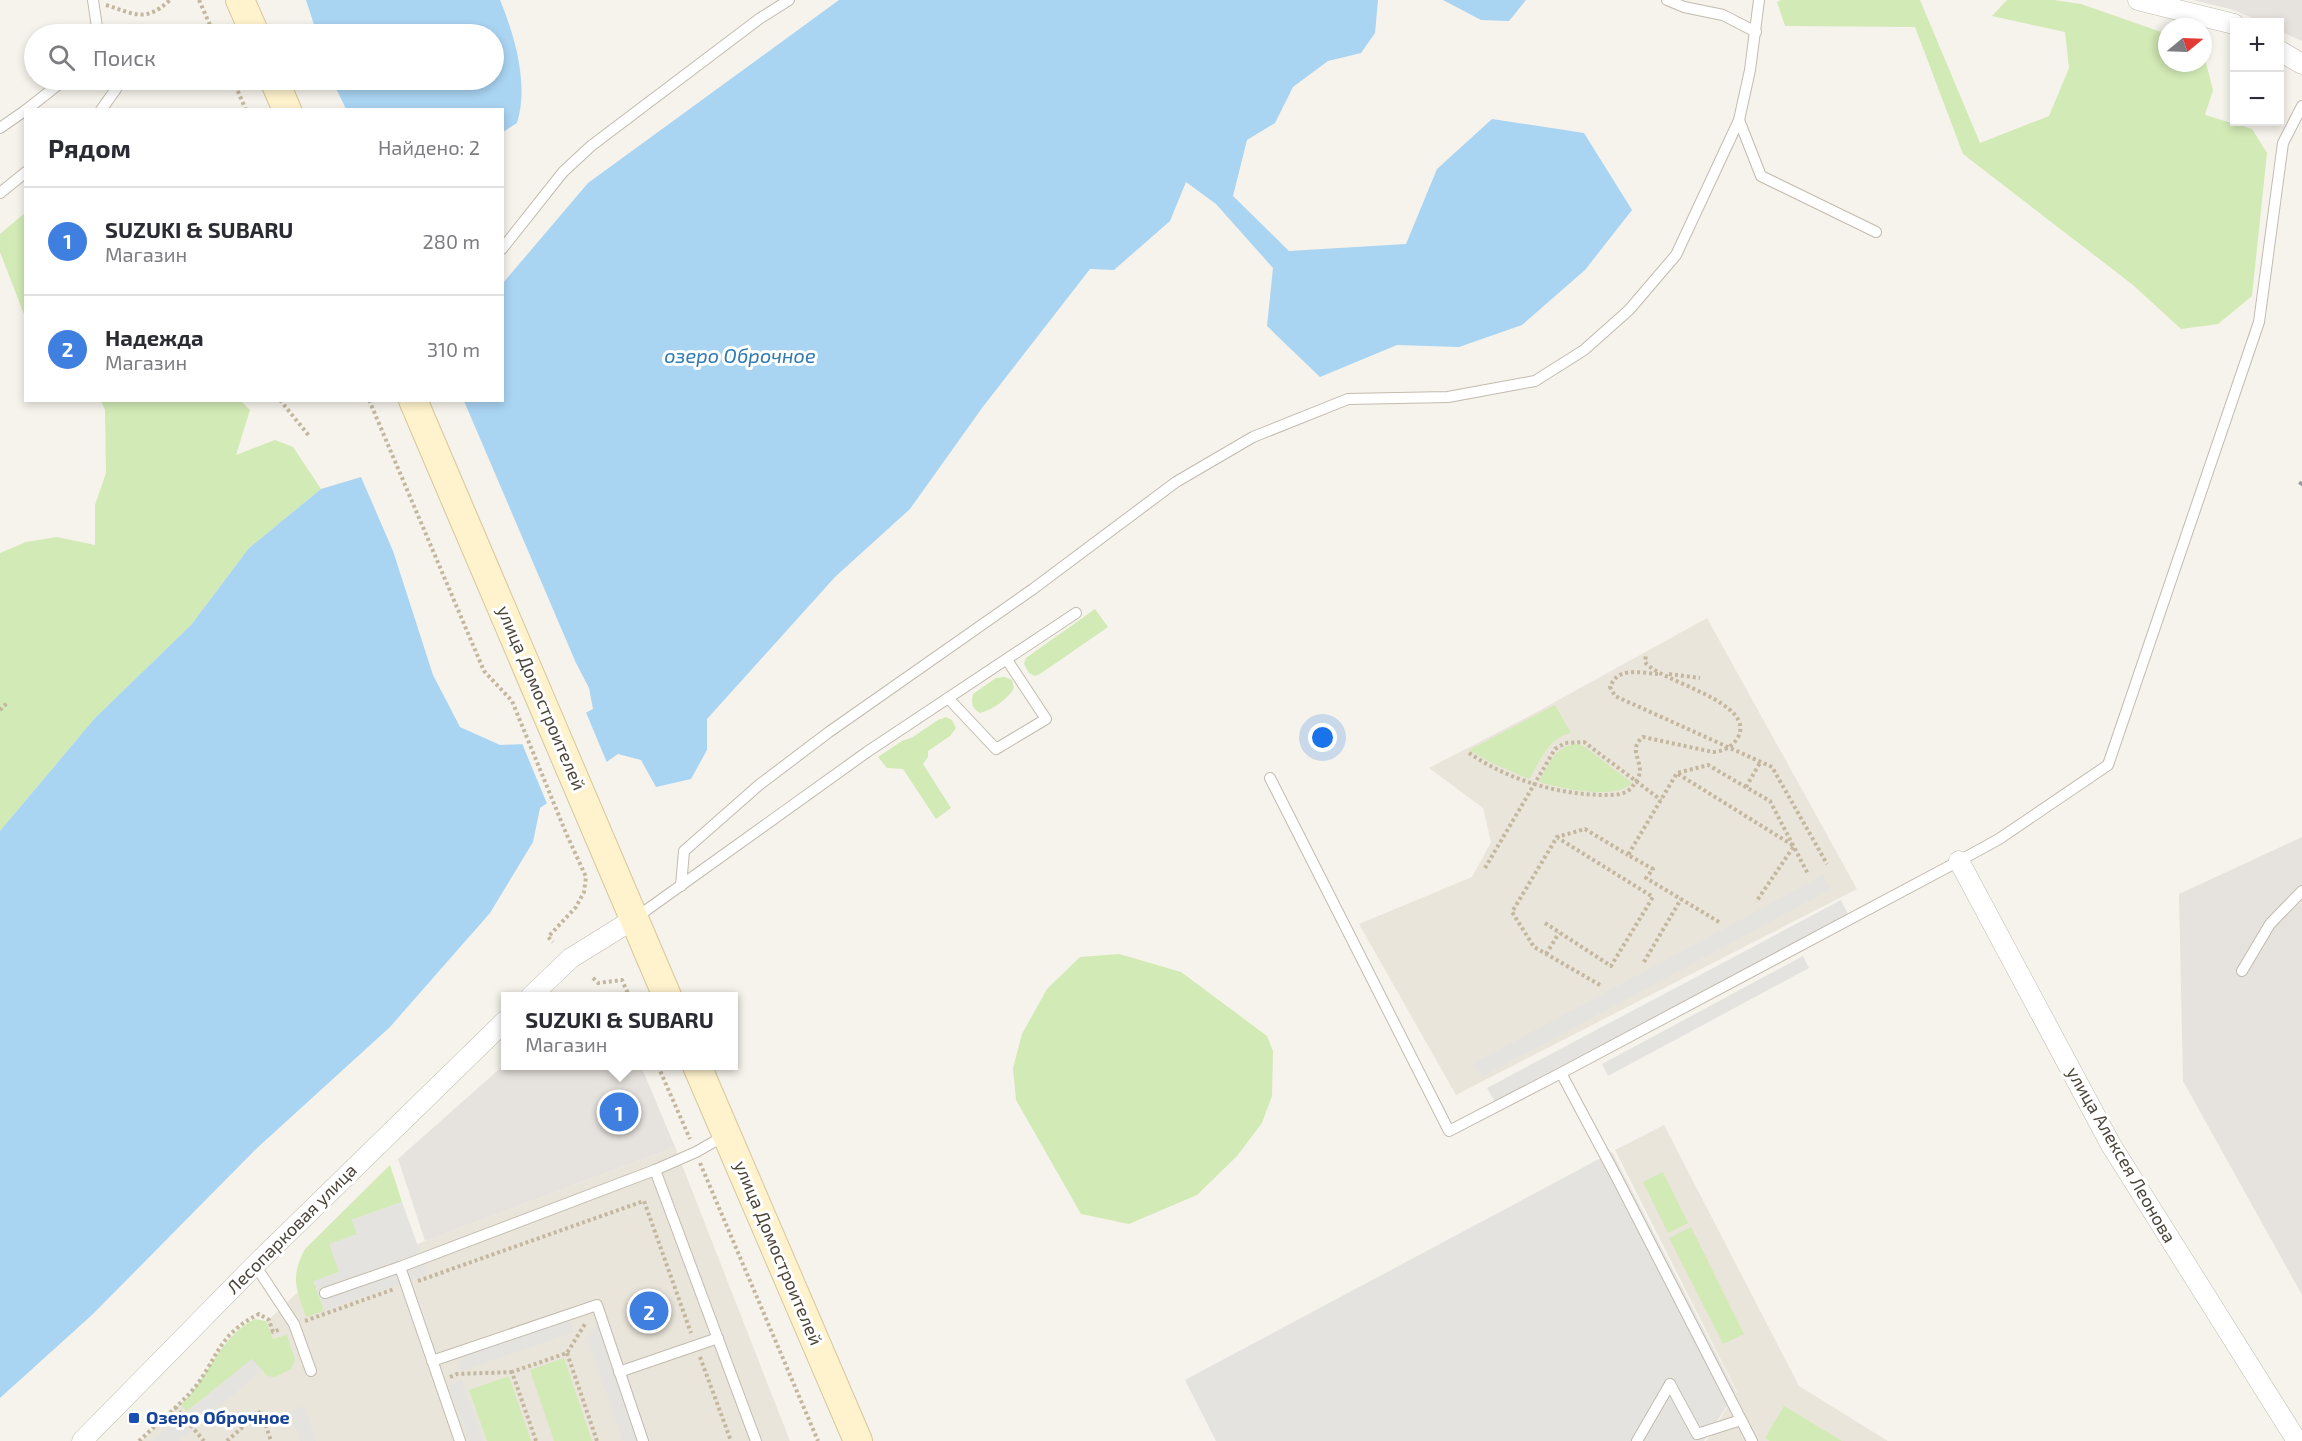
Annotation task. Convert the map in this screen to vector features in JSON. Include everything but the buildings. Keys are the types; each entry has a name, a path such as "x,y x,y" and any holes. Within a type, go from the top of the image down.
{"main road":[{"path":"240,0 251,24"},
{"path":"278,90 286,108"},
{"name":"улица Домостроителей","path":"414,402 524,694 596,828 665,992"},
{"name":"улица Домостроителей","path":"699,1070 858,1441"}],"street":[{"path":"2138,0 2230,23"},
{"path":"2284,53 2302,64"},
{"name":"улица Алексея Леонова","path":"1959,861 2111,1144 2297,1441"},
{"path":"535,992 571,958 634,919"},
{"name":"Лесопарковая улица","path":"82,1441 255,1265 501,1025"}],"lane":[{"path":"504,246 563,172 591,146 759,19 789,0"},
{"path":"1667,0 1684,7 1723,15 1756,32"},
{"path":"681,886 684,851 759,785 829,732 1033,589 1176,482 1253,437 1348,399 1448,397 1534,381 1584,350 1629,310 1676,255 1739,120 1750,70 1759,0"},
{"path":"93,1 96,24"},
{"path":"29,108 51,90"},
{"path":"102,108 115,90"},
{"path":"1270,778 1449,1131 1999,839 2109,765 2259,322 2283,143 2302,106"},
{"path":"0,128 24,111"},
{"path":"1739,120 1761,176 1876,232"},
{"path":"0,193 24,174"},
{"path":"634,919 867,752 1076,613"},
{"path":"948,698 996,749 1046,719 1007,660"},
{"path":"2242,971 2270,924 2302,891"},
{"path":"1561,1073 1752,1441"},
{"path":"325,1293 400,1267 655,1170 696,1152 727,1134"},
{"path":"655,1170 756,1441"},
{"path":"255,1265 294,1324 311,1371"},
{"path":"400,1267 460,1441"},
{"path":"432,1361 597,1305 643,1441"},
{"path":"619,1372 718,1338"},
{"path":"1637,1441 1670,1384 1697,1434 1741,1420"}],"path":[{"path":"93,1 143,16 159,10 170,0"},
{"path":"199,0 210,24"},
{"path":"237,90 245,108"},
{"path":"282,402 310,437"},
{"path":"370,402 484,671 524,694 566,833 586,877 584,892 576,908 548,937 553,942"},
{"path":"1469,753 1511,775 1555,790 1617,795 1630,790 1636,780 1640,771 1635,750 1638,741 1643,737 1713,752 1723,751 1729,747 1740,734 1740,722 1731,709 1665,674 1649,669 1645,662 1646,655"},
{"path":"1700,678 1621,673 1613,678 1610,687 1615,696 1772,766 1827,864"},
{"path":"0,710 7,703"},
{"path":"1485,868 1555,749 1565,742 1584,742 1661,800"},
{"path":"1746,787 1761,761"},
{"path":"1628,855 1677,773 1708,765 1770,801 1808,874"},
{"path":"1677,773 1794,846"},
{"path":"1600,985 1534,947 1512,912 1557,837 1585,829 1653,869 1646,878 1719,922"},
{"path":"1545,923 1611,966 1653,897 1557,837"},
{"path":"1756,902 1794,846"},
{"path":"1644,962 1681,898"},
{"path":"1546,954 1559,933"},
{"path":"593,978 598,983 622,980 627,992"},
{"path":"660,1070 818,1441"},
{"path":"140,1441 191,1391 222,1342 242,1322 259,1314 269,1320 273,1332 644,1201 731,1441"},
{"path":"439,1381 457,1374 512,1372 567,1353 597,1305"},
{"path":"567,1353 597,1441"},
{"path":"512,1372 536,1441"},
{"path":"175,1407 204,1441"},
{"path":"227,1441 261,1411 271,1441"}],"shaded area":[{"path":"2193,0 2302,0 2302,41 2284,33 2284,18 2253,18 2234,10"},
{"path":"1707,618 1857,889 1456,1095 1359,924 1472,877 1491,842 1483,808 1429,768 1535,713"},
{"path":"2302,837 2302,1295 2183,1081 2179,894"},
{"path":"1823,875 1831,889 1482,1077 1474,1063"},
{"path":"1841,900 1848,914 1495,1102 1487,1088"},
{"path":"1803,956 1809,968 1608,1076 1602,1064"},
{"path":"501,1068 501,1070 643,1070 675,1147 425,1241 398,1159"},
{"path":"1664,1125 1799,1386 1888,1441 1706,1441 1737,1392 1615,1150"},
{"path":"675,1147 790,1441 141,1441 299,1291"},
{"path":"1612,1152 1736,1392 1704,1441 1216,1441 1185,1380"},
{"path":"402,1202 428,1274 324,1311 314,1281 339,1272 329,1244 357,1234 352,1220"},
{"path":"570,1320 574,1332 462,1371 458,1359"},
{"path":"597,1325 637,1441 623,1441 587,1339"},
{"path":"252,1359 262,1370 179,1441 152,1441"},
{"path":"462,1380 483,1441 469,1441 449,1385"},
{"path":"304,1406 316,1441 300,1441 289,1411"}],"green space":[{"path":"1781,0 1920,0 1980,143 2049,116 2069,68 2065,32 1992,16 2007,0 2054,0 2081,4 2158,31 2158,72 2208,72 2213,90 2205,115 2230,122 2230,126 2252,129 2267,153 2252,296 2218,324 2181,329 2133,285 1963,154 1915,27 1785,26 1777,2"},
{"path":"24,214 24,314 0,252 0,234"},
{"path":"101,402 242,402 250,410 236,455 275,440 293,447 321,489 249,548 191,625 95,718 0,831 0,553 26,542 57,537 95,545 95,505 106,473 105,410"},
{"path":"1095,609 1108,627 1040,674 1035,676 1029,673 1024,664 1026,658"},
{"path":"1005,677 1012,680 1014,688 1011,692 994,707 985,712 977,711 973,705 973,694 996,678"},
{"path":"1555,705 1571,733 1551,745 1541,757 1529,779 1469,750"},
{"path":"946,717 952,720 956,728 950,736 928,751 928,757 923,764 951,808 936,819 903,769 887,768 878,757"},
{"path":"1578,744 1632,783 1613,791 1587,792 1539,782 1558,752 1570,745"},
{"path":"1119,954 1181,972 1267,1036 1273,1051 1272,1096 1262,1123 1237,1156 1197,1195 1129,1224 1081,1214 1016,1100 1013,1068 1022,1034 1047,989 1080,957"},
{"path":"390,1165 402,1202 352,1220 357,1234 339,1272 314,1282 324,1311 306,1317 296,1283 297,1268 305,1249"},
{"path":"1663,1172 1688,1223 1668,1233 1643,1182"},
{"path":"1691,1227 1744,1334 1723,1344 1669,1238"},
{"path":"255,1319 266,1321 273,1339 287,1335 295,1360 291,1369 275,1377 267,1376 252,1359 187,1411 181,1405 223,1347 243,1326"},
{"path":"564,1358 592,1441 554,1441 530,1370"},
{"path":"509,1376 531,1441 487,1441 469,1390"},
{"path":"1784,1406 1842,1441 1770,1441 1765,1438"}],"water":[{"path":"306,0 500,0 511,29 519,61 522,93 517,123 504,131 504,108 346,108 337,90 504,90 504,24 314,24"},
{"name":"озеро Оброчное","path":"839,0 1378,0 1375,33 1361,53 1328,61 1293,87 1275,123 1247,140 1233,196 1289,251 1406,244 1437,169 1492,119 1584,133 1632,210 1585,270 1522,325 1459,347 1397,345 1320,377 1267,326 1273,268 1216,204 1186,182 1170,221 1114,270 1090,269 982,408 910,509 835,577 707,719 707,750 691,779 656,787 641,760 618,754 540,808 533,842 490,913 390,1027 256,1149 93,1314 0,1398 0,831 95,718 191,625 249,548 321,489 361,477 393,551 433,675 460,727 500,745 526,744 593,709 589,688 576,663 464,402 504,402 504,282 588,183"},
{"path":"1443,0 1526,0 1509,21 1481,20"}],"pier":[{"path":"585,710 608,765 548,806 521,741"}],"place":[{"name":"SUZUKI & SUBARU","path":"619,1112"},
{"name":"Надежда","path":"649,1311"},
{"name":"Озеро Оброчное","path":"134,1418"}]}
